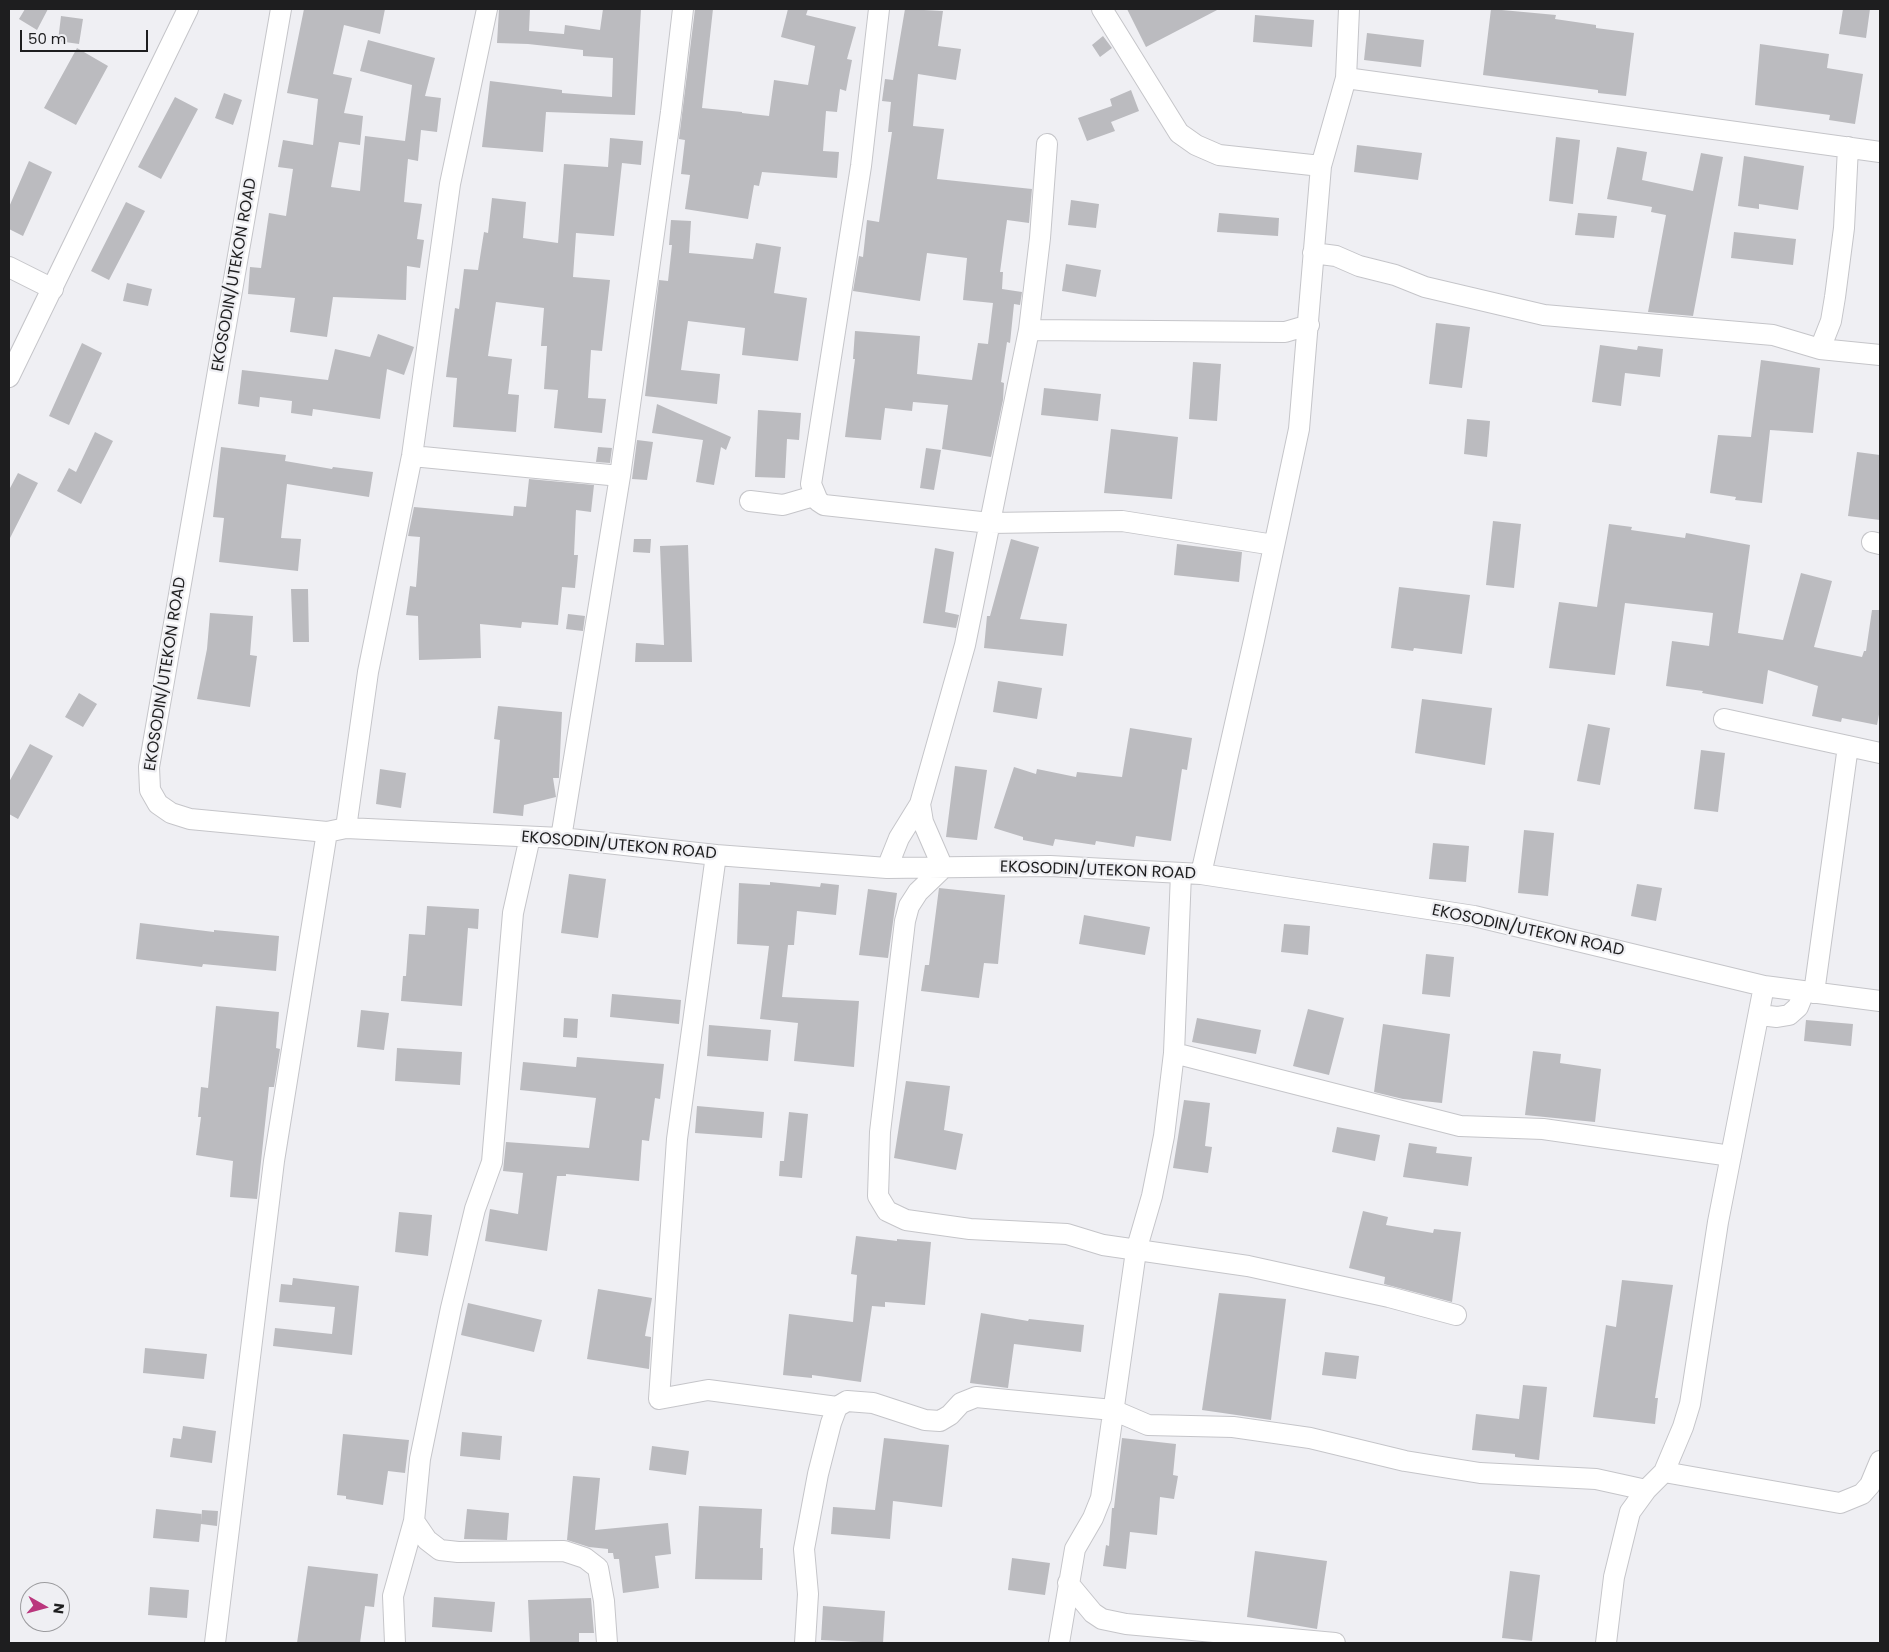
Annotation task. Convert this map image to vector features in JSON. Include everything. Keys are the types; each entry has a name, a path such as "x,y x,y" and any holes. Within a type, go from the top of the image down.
{"street":[{"path":"9,377 188,9"},
{"name":"EKOSODIN/UTEKON ROAD","path":"281,9 150,757 150,790 158,804 172,813 190,819 336,830 561,838 716,855 887,868 1050,866 1201,874 1474,916 1764,986 1880,1001"},
{"path":"214,1643 274,1161 336,830 412,456 450,184 487,9"},
{"path":"561,838 620,476 671,112 683,9"},
{"path":"880,9 861,166 811,484 814,496 824,505 990,523 1122,520 1274,545"},
{"path":"1102,9 1179,133 1196,145 1219,155 1321,166"},
{"path":"1201,874 1299,429 1321,166 1346,78 1349,9"},
{"path":"1346,78 1880,152"},
{"path":"887,868 899,838 920,804 965,645 1029,330 1040,238 1047,144"},
{"path":"1820,349 1831,321 1835,297 1844,228 1848,147"},
{"path":"1313,253 1336,256 1359,266 1395,275 1426,287 1544,315 1773,335 1820,349 1880,355"},
{"path":"9,267 53,288"},
{"path":"1029,330 1285,332 1309,325"},
{"path":"412,456 620,476"},
{"path":"750,501 783,505 814,496"},
{"path":"1724,719 1880,753"},
{"path":"1760,1015 1777,1017 1789,1015 1809,993 1848,746"},
{"path":"920,804 923,822 943,868 918,892 909,906 905,921 880,1132 878,1196 888,1211 906,1220 970,1229 1067,1234 1103,1245 1136,1251 1248,1266 1389,1297 1456,1315"},
{"path":"395,1643 393,1596 414,1521 420,1459 451,1308 475,1208 492,1162 514,913 530,837"},
{"path":"716,855 677,1139 660,1399 708,1390 837,1407 847,1402 873,1403 924,1420 932,1420 945,1418 961,1403 976,1397 1113,1410 1148,1425 1233,1427 1310,1438 1404,1461 1480,1473 1596,1479 1646,1490"},
{"path":"1059,1643 1075,1549 1093,1518 1101,1498 1136,1251 1152,1196 1164,1136 1174,1053 1181,873"},
{"path":"1606,1643 1614,1577 1624,1529 1630,1512 1646,1490 1664,1472 1683,1427 1690,1404 1718,1222 1760,1015 1764,986"},
{"path":"1174,1053 1460,1126 1543,1129 1731,1156"},
{"path":"805,1643 808,1594 804,1549 818,1474 837,1407"},
{"path":"1664,1472 1840,1504 1862,1494 1870,1485 1880,1461"},
{"path":"414,1521 427,1540 440,1550 458,1552 564,1550 585,1558 598,1568 604,1601 607,1643"},
{"path":"404,1559 427,1540"},
{"path":"1068,1583 1093,1613 1102,1619 1126,1624 1334,1643"}],"building":[{"path":"25,9 48,9 37,30 19,19"},
{"path":"304,9 385,9 380,34 344,25 333,74 352,78 344,113 363,116 360,145 339,142 331,187 360,191 365,136 405,141 412,85 360,71 368,40 435,58 425,96 441,98 437,132 421,130 418,161 408,159 404,202 422,204 417,239 424,240 420,268 407,266 406,300 333,297 327,337 290,332 295,298 248,294 250,267 261,268 269,213 286,216 293,169 278,167 283,140 313,145 318,99 287,93"},
{"path":"499,9 530,9 529,31 564,34 565,25 600,30 603,9 641,9 635,115 546,112 543,152 482,147 490,81 562,90 562,93 612,97 613,58 583,56 583,50 528,44 497,43"},
{"path":"695,9 713,9 702,108 742,113 769,116 774,80 808,85 815,46 781,37 788,9 808,9 806,15 856,27 847,59 852,60 846,91 840,89 837,112 826,111 823,151 839,152 837,178 762,172 759,186 754,185 748,219 685,209 690,175 681,174 685,140 679,139"},
{"path":"905,9 943,11 938,46 961,49 956,80 918,74 913,126 944,129 937,179 1032,189 1029,223 1007,220 1000,272 1003,272 1002,289 1022,292 1020,305 1014,304 1010,343 1007,342 1001,382 1004,383 1003,400 991,457 942,449 948,405 913,402 912,411 885,408 881,440 845,437 855,359 853,359 855,331 920,336 917,374 972,380 978,343 988,344 993,303 963,300 967,258 927,253 920,301 853,291 859,256 863,257 867,220 879,222 892,132 888,132 891,102 882,101 885,79 893,80"},
{"path":"1127,9 1219,9 1146,47"},
{"path":"1491,9 1556,15 1555,19 1596,25 1596,28 1634,33 1626,96 1598,93 1598,90 1483,75"},
{"path":"1843,9 1870,9 1866,38 1839,34"},
{"path":"1255,15 1314,20 1312,47 1253,42"},
{"path":"61,16 83,19 79,44 58,41"},
{"path":"1367,33 1424,40 1421,67 1364,60"},
{"path":"1103,36 1112,48 1100,57 1092,45"},
{"path":"1760,44 1829,54 1827,68 1863,74 1855,124 1829,120 1830,115 1755,105"},
{"path":"77,48 108,66 76,125 44,108"},
{"path":"1131,90 1139,111 1111,122 1115,131 1087,141 1078,118 1112,106 1110,99"},
{"path":"224,93 242,100 233,125 215,118"},
{"path":"175,97 198,109 161,179 138,167"},
{"path":"1556,137 1580,140 1573,204 1549,201"},
{"path":"610,138 643,141 641,165 622,163 614,236 576,233 573,277 610,280 602,351 591,350 588,398 606,399 602,433 554,428 558,390 544,389 547,346 541,346 544,308 496,302 488,356 512,359 508,394 519,395 516,432 453,427 457,378 446,377 455,308 459,309 464,269 478,270 484,232 488,233 492,198 526,202 523,238 558,243 564,164 608,167"},
{"path":"1357,145 1422,153 1418,180 1354,172"},
{"path":"1617,147 1647,152 1642,180 1693,191 1701,153 1723,157 1693,316 1648,312 1666,215 1651,212 1652,207 1607,199"},
{"path":"1744,156 1804,166 1798,210 1759,204 1759,209 1738,206"},
{"path":"29,161 52,172 23,236 9,229 9,207"},
{"path":"1071,200 1099,204 1096,228 1068,225"},
{"path":"126,202 145,211 109,280 91,271"},
{"path":"1219,213 1279,218 1278,236 1217,232"},
{"path":"1578,213 1617,216 1614,238 1575,235"},
{"path":"671,220 691,221 689,253 753,259 756,243 781,247 774,293 807,298 798,361 742,355 745,328 688,321 681,370 720,374 717,404 645,396 659,280 668,281 672,245 669,245"},
{"path":"1734,232 1796,239 1793,265 1731,258"},
{"path":"1066,264 1101,270 1096,297 1062,291"},
{"path":"127,283 152,289 148,306 123,301"},
{"path":"1436,323 1470,327 1462,388 1429,384"},
{"path":"378,334 414,347 404,375 387,369 380,419 313,409 312,416 291,413 292,401 260,397 259,407 238,404 242,370 328,380 335,349 370,357"},
{"path":"82,343 102,353 69,425 49,416"},
{"path":"1600,345 1637,350 1638,346 1663,349 1660,377 1625,373 1621,406 1592,402"},
{"path":"1761,360 1820,368 1813,433 1770,430 1762,503 1735,500 1736,497 1710,493 1718,435 1751,437"},
{"path":"1193,362 1221,364 1217,421 1189,419"},
{"path":"1044,388 1101,394 1098,421 1041,415"},
{"path":"657,404 731,437 726,450 721,447 714,485 696,482 703,440 652,433"},
{"path":"758,410 801,413 799,440 787,439 785,478 755,477"},
{"path":"1467,419 1490,421 1487,457 1464,454"},
{"path":"1111,429 1178,437 1172,499 1104,493"},
{"path":"95,432 113,441 81,504 57,491 69,468 76,472"},
{"path":"637,440 653,442 647,480 632,479"},
{"path":"221,447 286,455 285,461 332,469 333,467 373,472 369,497 287,484 281,538 301,539 298,571 219,562 224,518 213,517"},
{"path":"598,447 612,448 610,463 596,462"},
{"path":"926,448 941,450 934,490 920,488"},
{"path":"1857,452 1880,455 1880,520 1848,516"},
{"path":"18,473 38,483 9,540 9,490"},
{"path":"529,479 594,485 591,512 576,510 574,555 578,555 575,588 562,587 558,625 522,622 521,628 480,624 481,658 419,660 418,616 406,615 410,586 416,587 420,537 408,536 414,507 513,516 514,506 526,507"},
{"path":"1493,521 1521,524 1514,588 1486,585"},
{"path":"1609,524 1632,527 1631,530 1685,538 1686,533 1750,545 1738,633 1783,640 1801,573 1832,581 1814,647 1862,657 1864,651 1866,651 1872,610 1880,610 1880,709 1877,725 1842,718 1841,722 1812,716 1818,686 1768,670 1763,704 1702,693 1703,691 1666,686 1672,641 1709,646 1713,613 1625,603 1615,675 1549,668 1559,602 1597,607"},
{"path":"634,539 651,539 650,553 633,552"},
{"path":"1011,539 1039,547 1020,619 1067,624 1063,656 984,648 987,616 990,616"},
{"path":"1177,544 1242,552 1239,582 1174,575"},
{"path":"688,545 692,662 635,662 636,643 664,645 660,546"},
{"path":"935,548 954,552 945,612 959,615 956,628 923,623"},
{"path":"1399,587 1470,595 1462,654 1414,648 1413,651 1391,648"},
{"path":"291,589 308,589 309,642 293,642"},
{"path":"210,613 253,616 250,655 257,656 250,707 197,699 207,649"},
{"path":"568,614 585,616 583,631 566,629"},
{"path":"998,681 1042,688 1037,719 993,712"},
{"path":"79,693 97,704 83,727 65,717"},
{"path":"1422,699 1492,708 1485,765 1415,753"},
{"path":"498,706 562,712 559,778 553,778 556,797 524,805 523,816 493,813 500,740 494,739"},
{"path":"1588,724 1610,728 1600,785 1577,781"},
{"path":"1130,728 1192,738 1187,770 1182,769 1171,841 1136,836 1134,847 1096,841 1095,845 1055,839 1053,846 1023,840 1023,837 994,828 1014,767 1036,774 1037,769 1076,777 1077,772 1122,777"},
{"path":"30,744 53,756 18,819 9,814 9,782"},
{"path":"1701,750 1725,753 1718,812 1694,809"},
{"path":"955,766 987,770 977,840 946,837"},
{"path":"380,769 406,773 401,808 376,804"},
{"path":"1524,830 1554,833 1548,896 1518,893"},
{"path":"1433,843 1469,846 1466,882 1429,879"},
{"path":"569,874 606,879 598,938 561,933"},
{"path":"770,882 820,887 821,883 839,885 836,915 797,911 794,945 788,945 782,997 859,1001 854,1067 794,1061 798,1023 760,1019 769,946 737,944 739,883 770,885"},
{"path":"1637,884 1662,888 1656,921 1631,916"},
{"path":"939,888 1005,895 998,964 984,963 979,998 921,991 925,965 929,965"},
{"path":"868,889 897,893 888,958 859,955"},
{"path":"427,906 479,909 478,929 468,928 462,1006 401,1001 403,976 406,976 409,934 425,935"},
{"path":"1084,915 1150,927 1145,955 1079,944"},
{"path":"140,923 214,932 214,930 279,936 276,971 203,964 202,967 136,959"},
{"path":"1284,924 1310,926 1308,955 1281,952"},
{"path":"1426,954 1454,957 1450,997 1422,994"},
{"path":"612,994 681,1000 679,1024 610,1017"},
{"path":"216,1006 279,1012 276,1048 280,1049 274,1087 269,1087 257,1199 230,1197 233,1161 196,1155 201,1117 198,1117 201,1087 208,1088"},
{"path":"1308,1009 1344,1018 1329,1075 1293,1066"},
{"path":"361,1010 389,1013 384,1050 357,1047"},
{"path":"564,1018 578,1019 577,1038 563,1037"},
{"path":"1197,1018 1261,1030 1256,1054 1192,1042"},
{"path":"1806,1020 1853,1024 1851,1046 1804,1041"},
{"path":"1383,1024 1450,1034 1442,1103 1403,1099 1374,1092"},
{"path":"709,1025 771,1030 768,1061 707,1056"},
{"path":"397,1048 462,1052 460,1085 395,1081"},
{"path":"1533,1051 1561,1054 1560,1063 1601,1069 1595,1122 1525,1115"},
{"path":"577,1057 664,1064 660,1099 655,1098 649,1141 642,1140 639,1181 566,1174 566,1176 557,1176 547,1251 485,1241 490,1209 518,1214 523,1173 503,1171 506,1142 589,1148 596,1098 520,1090 523,1062 576,1067"},
{"path":"906,1081 950,1086 944,1130 963,1134 956,1170 894,1158"},
{"path":"1184,1100 1210,1103 1205,1146 1212,1147 1208,1173 1173,1168"},
{"path":"697,1106 764,1112 762,1138 695,1133"},
{"path":"789,1112 808,1114 802,1178 779,1176 780,1161 784,1161"},
{"path":"1337,1127 1380,1135 1375,1161 1332,1152"},
{"path":"1409,1143 1437,1147 1436,1153 1472,1157 1468,1186 1403,1177"},
{"path":"1363,1211 1388,1217 1386,1225 1433,1233 1434,1229 1461,1232 1452,1302 1384,1284 1385,1277 1349,1268"},
{"path":"399,1212 432,1215 428,1256 395,1252"},
{"path":"856,1236 897,1241 897,1239 931,1242 925,1305 885,1302 885,1307 872,1306 861,1382 812,1375 812,1378 783,1375 789,1314 853,1322 857,1275 851,1274"},
{"path":"293,1278 359,1286 352,1355 273,1346 275,1328 332,1334 335,1307 279,1302 281,1284 292,1285"},
{"path":"1622,1280 1673,1285 1655,1398 1658,1398 1655,1424 1593,1417 1606,1325 1616,1327"},
{"path":"598,1289 652,1298 645,1336 651,1337 649,1369 587,1359"},
{"path":"1219,1293 1286,1299 1271,1420 1202,1410"},
{"path":"468,1303 542,1320 534,1352 461,1335"},
{"path":"981,1313 1028,1321 1029,1319 1084,1325 1081,1352 1014,1344 1008,1388 970,1383"},
{"path":"145,1348 207,1354 204,1379 143,1373"},
{"path":"1325,1352 1359,1356 1356,1379 1322,1375"},
{"path":"1523,1385 1547,1387 1539,1460 1515,1457 1515,1454 1472,1450 1476,1414 1519,1419"},
{"path":"183,1426 216,1431 212,1463 170,1457 173,1438 181,1439"},
{"path":"462,1432 502,1436 500,1460 460,1456"},
{"path":"343,1434 409,1440 405,1473 388,1471 383,1505 346,1499 346,1496 337,1495"},
{"path":"884,1438 949,1445 942,1507 893,1501 890,1539 831,1534 833,1507 875,1510"},
{"path":"1122,1438 1176,1444 1173,1475 1178,1476 1174,1499 1160,1497 1157,1535 1130,1532 1126,1569 1103,1566 1106,1545 1109,1546 1112,1508 1114,1508"},
{"path":"652,1446 689,1451 686,1475 649,1470"},
{"path":"573,1476 600,1478 595,1530 668,1523 671,1554 655,1556 659,1588 623,1593 619,1559 614,1559 613,1553 608,1553 608,1549 589,1547 567,1540"},
{"path":"699,1506 762,1509 760,1548 763,1548 762,1580 695,1579"},
{"path":"156,1509 202,1514 199,1542 153,1538"},
{"path":"467,1509 509,1513 507,1540 464,1539"},
{"path":"202,1510 218,1511 217,1526 201,1524"},
{"path":"1255,1551 1327,1561 1317,1629 1247,1617"},
{"path":"1012,1558 1050,1563 1045,1595 1008,1590"},
{"path":"308,1566 378,1574 374,1607 365,1606 360,1643 297,1643"},
{"path":"1510,1571 1540,1575 1532,1641 1502,1638"},
{"path":"150,1587 189,1590 187,1618 148,1615"},
{"path":"434,1597 495,1602 492,1632 432,1627"},
{"path":"591,1598 594,1633 579,1633 579,1643 530,1643 528,1600"},
{"path":"823,1606 885,1611 883,1643 821,1640"}]}
